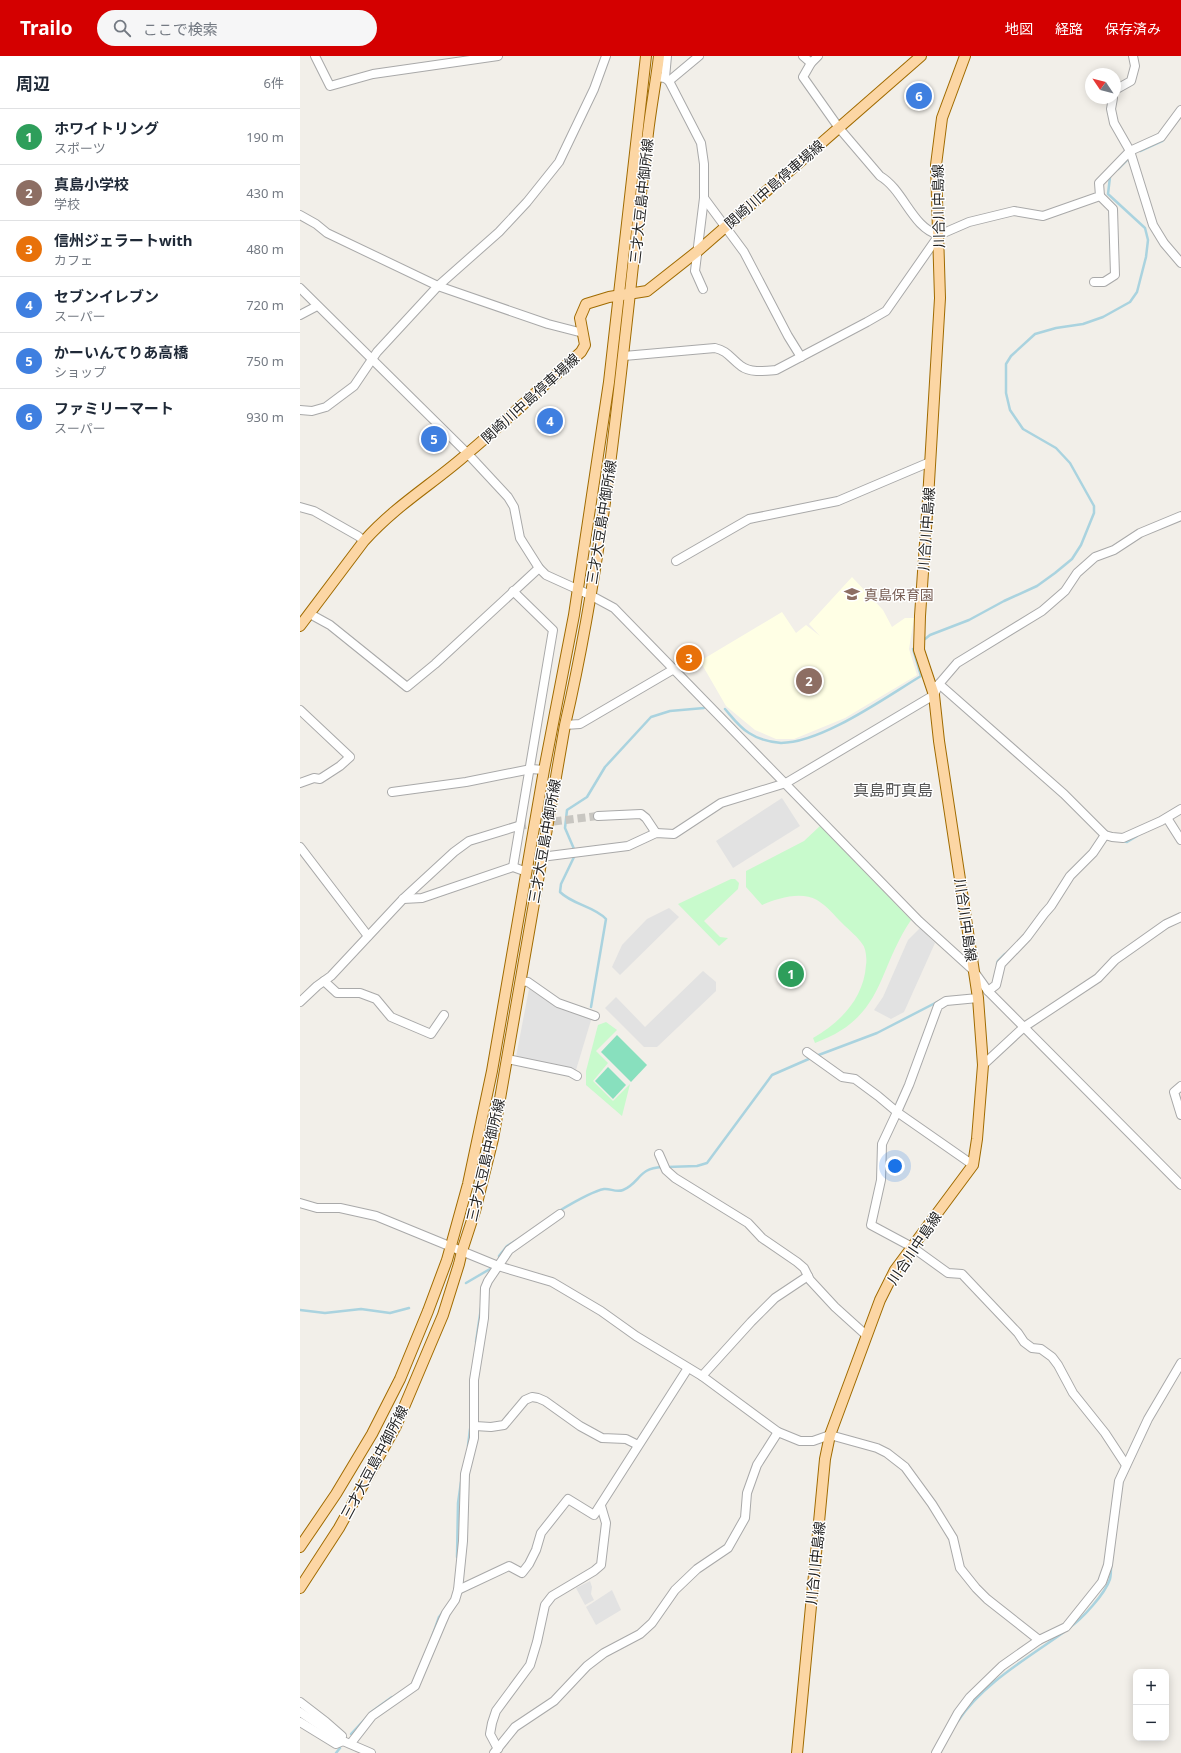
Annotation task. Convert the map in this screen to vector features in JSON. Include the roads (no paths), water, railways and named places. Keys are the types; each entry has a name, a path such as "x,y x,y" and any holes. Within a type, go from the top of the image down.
{"main road":[{"name":"三才大豆島中御所線","path":"300,1547 336,1494 372,1434 400,1379 447,1260 468,1184 492,1071 544,770 578,589 608,382 646,56"},
{"name":"三才大豆島中御所線","path":"300,1588 339,1528 396,1426 443,1315 475,1212 493,1139 565,724 578,665 608,483 624,356 648,133 663,79 659,56"},
{"name":"川合川中島線","path":"797,1753 825,1460 830,1435 880,1300 895,1270 973,1165 977,1139 983,1065 978,998 940,749 934,695 919,650 940,298 936,164 942,118 965,56"},
{"name":"関崎川中島停車場線","path":"300,626 364,541 399,506 468,454 581,352 585,345 580,318 586,304 609,296 647,292 699,250 839,128 915,58"}],"street":[{"path":"315,56 330,86 372,74 498,56"},
{"path":"300,410 312,411 326,407 354,386 371,360 438,286 523,207 559,162 594,89 606,56"},
{"path":"667,56 663,79 701,143 704,164 704,198 699,250 695,271 703,289"},
{"path":"663,79 699,56"},
{"path":"803,56 811,63"},
{"path":"818,56 802,76 839,128 880,176 886,180 902,197 914,216 931,233 939,235"},
{"path":"1121,87 1131,81 1136,66 1133,56"},
{"path":"1112,104 1111,109 1114,123 1130,151 1153,226 1164,243 1181,263"},
{"path":"1094,282 1104,285 1115,275 1113,209 1100,196 1099,183 1130,151 1161,137 1181,110"},
{"path":"624,356 715,348 724,350 742,367 762,372 776,370 886,311 939,235 970,222 1014,211 1043,216 1100,196"},
{"path":"704,198 711,205 744,252 788,336 801,357"},
{"path":"300,216 316,224 327,233 438,286 548,324 582,333"},
{"path":"300,288 371,360 468,454 508,497 514,508 520,538 539,568 546,575 578,589 614,608 919,921 973,970 988,991 1181,1185"},
{"path":"300,315 317,306"},
{"path":"676,561 749,519 838,501 930,462"},
{"path":"300,507 314,511 358,536 364,541"},
{"path":"542,857 628,846 656,833 674,834 720,803 786,783 934,695 939,684 957,663 1042,611 1065,591 1077,573 1094,557 1114,550 1140,533 1181,516"},
{"path":"310,614 330,625 407,687 435,664 539,568"},
{"path":"513,591 553,630 531,769 513,867"},
{"path":"565,724 580,724 674,669"},
{"path":"939,684 1064,794 1105,834 1112,837 1123,838 1167,818 1181,809"},
{"path":"300,710 350,757 340,766 320,779 314,778 300,783"},
{"path":"392,792 466,782 531,769 544,770"},
{"path":"598,816 641,814 646,818 656,833"},
{"path":"1167,818 1181,840"},
{"path":"300,1002 331,976 403,899 436,868 469,841 518,826"},
{"path":"988,991 996,985 1001,964 1028,937 1051,906 1070,876 1093,853 1105,834"},
{"path":"300,847 368,936"},
{"path":"403,899 422,898 513,867 527,872"},
{"path":"983,1065 1024,1027 1098,978 1115,960 1166,924 1181,917"},
{"path":"324,981 337,993 360,992 376,998 391,1017 431,1034 444,1015"},
{"path":"520,981 528,982 558,1002 595,1016"},
{"path":"978,998 946,1001 938,1006 915,1072 882,1144 881,1180 871,1225 912,1247 948,1273 962,1274 1018,1333 1024,1342 1032,1348 1041,1349 1052,1357 1073,1393 1105,1433 1126,1465"},
{"path":"811,1055 842,1077 855,1079 897,1112 973,1165"},
{"path":"507,1059 570,1072 577,1076"},
{"path":"1181,1086 1174,1092 1181,1115"},
{"path":"659,1154 665,1166 675,1178 748,1223 762,1238 804,1268 810,1280 834,1307 866,1335"},
{"path":"300,1203 317,1208 340,1208 376,1216 498,1266 552,1282 601,1311 636,1336 702,1376 778,1432 800,1441 814,1440 830,1435 877,1448 886,1453 905,1467 925,1492 953,1538 960,1568 987,1599 1039,1640"},
{"path":"300,1722 336,1744 347,1742 372,1716 415,1686 434,1637 446,1613 456,1600 458,1590 463,1541 465,1474 474,1438 474,1380 481,1344 485,1288 488,1280 500,1261 509,1250 560,1214"},
{"path":"702,1376 775,1298 808,1276"},
{"path":"936,1753 958,1713 970,1697 1002,1666 1039,1640 1066,1627 1102,1582 1108,1565 1119,1481 1148,1420 1181,1363"},
{"path":"458,1590 509,1566 522,1573 529,1564 536,1550 541,1532 556,1516 568,1499 594,1515 688,1368"},
{"path":"475,1426 491,1427 504,1425 525,1400 532,1397 545,1401 580,1426 602,1438 626,1439 638,1445"},
{"path":"496,1751 515,1727 554,1701 587,1666 604,1652 640,1634 652,1623 675,1590 697,1569 728,1548 745,1518 747,1493 757,1465 778,1432"},
{"path":"496,1751 490,1734 492,1723 496,1712 530,1665 537,1642 545,1605 552,1596 601,1566 606,1523 601,1506"},
{"path":"300,1702 342,1735 347,1742"},
{"path":"300,1712 324,1729 371,1753"}],"waterway":[{"path":"1140,151 1164,139"},
{"path":"1118,169 1127,160"},
{"path":"925,639 930,635 969,620 1004,601 1037,586 1055,573 1072,559 1081,545 1094,513 1094,506 1070,463 1056,448 1023,429 1010,410 1006,393 1006,364 1011,356 1035,334 1056,328 1083,324 1103,317 1130,302 1137,292 1146,257 1148,240 1145,228 1108,194 1110,177"},
{"path":"725,709 736,722 756,737 781,743 797,741 834,727 921,676 913,649"},
{"path":"574,849 565,828 567,810 587,797 605,767 651,717 670,711 704,708"},
{"path":"1123,841 1127,842 1137,836"},
{"path":"574,857 561,884 560,892 571,900 596,911 606,919 591,1007"},
{"path":"997,964 1005,954"},
{"path":"816,1056 877,1033 941,1000"},
{"path":"667,1167 697,1166 707,1163 772,1075 811,1058"},
{"path":"559,1211 581,1198 599,1190 623,1190 633,1184 648,1170 662,1167"},
{"path":"499,1256 507,1246 517,1240"},
{"path":"466,1283 490,1269"},
{"path":"300,1310 325,1313 361,1309 390,1313 409,1308"},
{"path":"476,1342 481,1308"},
{"path":"468,1446 470,1429"},
{"path":"457,1557 458,1503 461,1482"},
{"path":"1069,1628 1086,1612 1103,1592 1110,1579 1111,1566"},
{"path":"432,1637 439,1617 443,1612"},
{"path":"958,1721 968,1707 993,1683 1064,1632"},
{"path":"370,1713 392,1697"},
{"path":"351,1734 367,1717"},
{"path":"336,1753 340,1748"}],"tunnel":[{"path":"518,826 598,816"}],"place":[{"name":"ファミリーマート","path":"919,96"},
{"name":"セブンイレブン","path":"550,421"},
{"name":"かーいんてりあ高橋","path":"434,439"},
{"name":"真島保育園","path":"852,594"},
{"name":"信州ジェラートwith","path":"689,658"},
{"name":"真島小学校","path":"809,681"},
{"name":"ホワイトリング","path":"791,974"}],"district":[{"name":"真島町真島","path":"893,790"}]}
